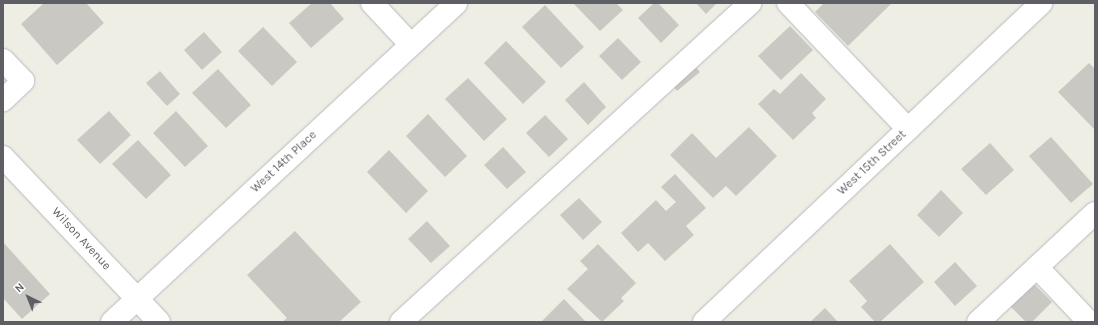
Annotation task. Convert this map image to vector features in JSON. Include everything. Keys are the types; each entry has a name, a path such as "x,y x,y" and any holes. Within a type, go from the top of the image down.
{"street":[{"path":"372,3 411,45"},
{"name":"West 14th Place","path":"112,322 456,3"},
{"path":"401,322 750,3"},
{"path":"788,3 908,129"},
{"name":"West 15th Street","path":"704,322 1041,3"},
{"path":"3,60 23,81 3,100"},
{"name":"Wilson Avenue","path":"3,157 159,322"},
{"path":"978,322 1095,213"},
{"path":"1037,267 1089,322"}],"building":[{"path":"44,3 89,3 87,4 104,23 57,65 21,24"},
{"path":"312,3 330,3 344,19 311,48 289,23"},
{"path":"573,3 616,3 623,10 600,31"},
{"path":"654,3 658,3 679,25 661,43 638,18"},
{"path":"696,3 717,3 706,14"},
{"path":"824,3 892,3 848,46 815,12"},
{"path":"545,5 584,47 561,68 522,27"},
{"path":"790,26 813,50 781,80 758,56"},
{"path":"263,27 297,62 272,86 238,51"},
{"path":"204,32 222,52 202,70 184,50"},
{"path":"618,38 641,62 622,80 599,56"},
{"path":"506,41 546,82 523,104 484,63"},
{"path":"692,62 700,72 677,91 669,81"},
{"path":"1089,63 1095,69 1095,130 1058,92"},
{"path":"218,69 251,105 226,128 192,93"},
{"path":"160,71 180,94 167,106 146,83"},
{"path":"801,73 826,99 812,113 816,118 793,140 758,104 774,89 780,94"},
{"path":"468,78 507,119 484,141 445,99"},
{"path":"584,82 606,107 588,125 565,100"},
{"path":"109,111 131,135 100,164 77,140"},
{"path":"176,111 208,146 185,167 153,133"},
{"path":"428,114 467,156 445,177 406,136"},
{"path":"545,115 568,139 549,157 526,133"},
{"path":"749,127 777,156 736,196 726,186 713,198 670,155 692,133 716,158"},
{"path":"1051,137 1093,184 1071,203 1029,156"},
{"path":"138,140 171,175 146,199 112,164"},
{"path":"990,143 1014,170 986,195 961,169"},
{"path":"503,147 526,172 507,189 484,165"},
{"path":"389,150 428,191 406,213 367,172"},
{"path":"675,174 706,208 686,226 694,235 665,261 648,243 638,252 621,233 656,200 666,211 676,202 661,187"},
{"path":"941,190 963,213 939,237 917,215"},
{"path":"579,198 602,222 583,240 560,215"},
{"path":"427,221 450,246 431,263 408,239"},
{"path":"295,231 361,302 339,322 282,322 287,318 247,275"},
{"path":"3,242 50,294 22,319 3,298"},
{"path":"598,244 636,283 621,298 624,301 602,322 567,289 588,269 580,261"},
{"path":"890,244 924,282 880,322 875,322 861,307 867,301 849,281"},
{"path":"955,262 977,286 955,306 934,282"},
{"path":"1032,282 1052,302 1032,322 1026,322 1009,305"},
{"path":"564,299 586,322 541,322"},
{"path":"825,308 838,322 810,322"}]}
